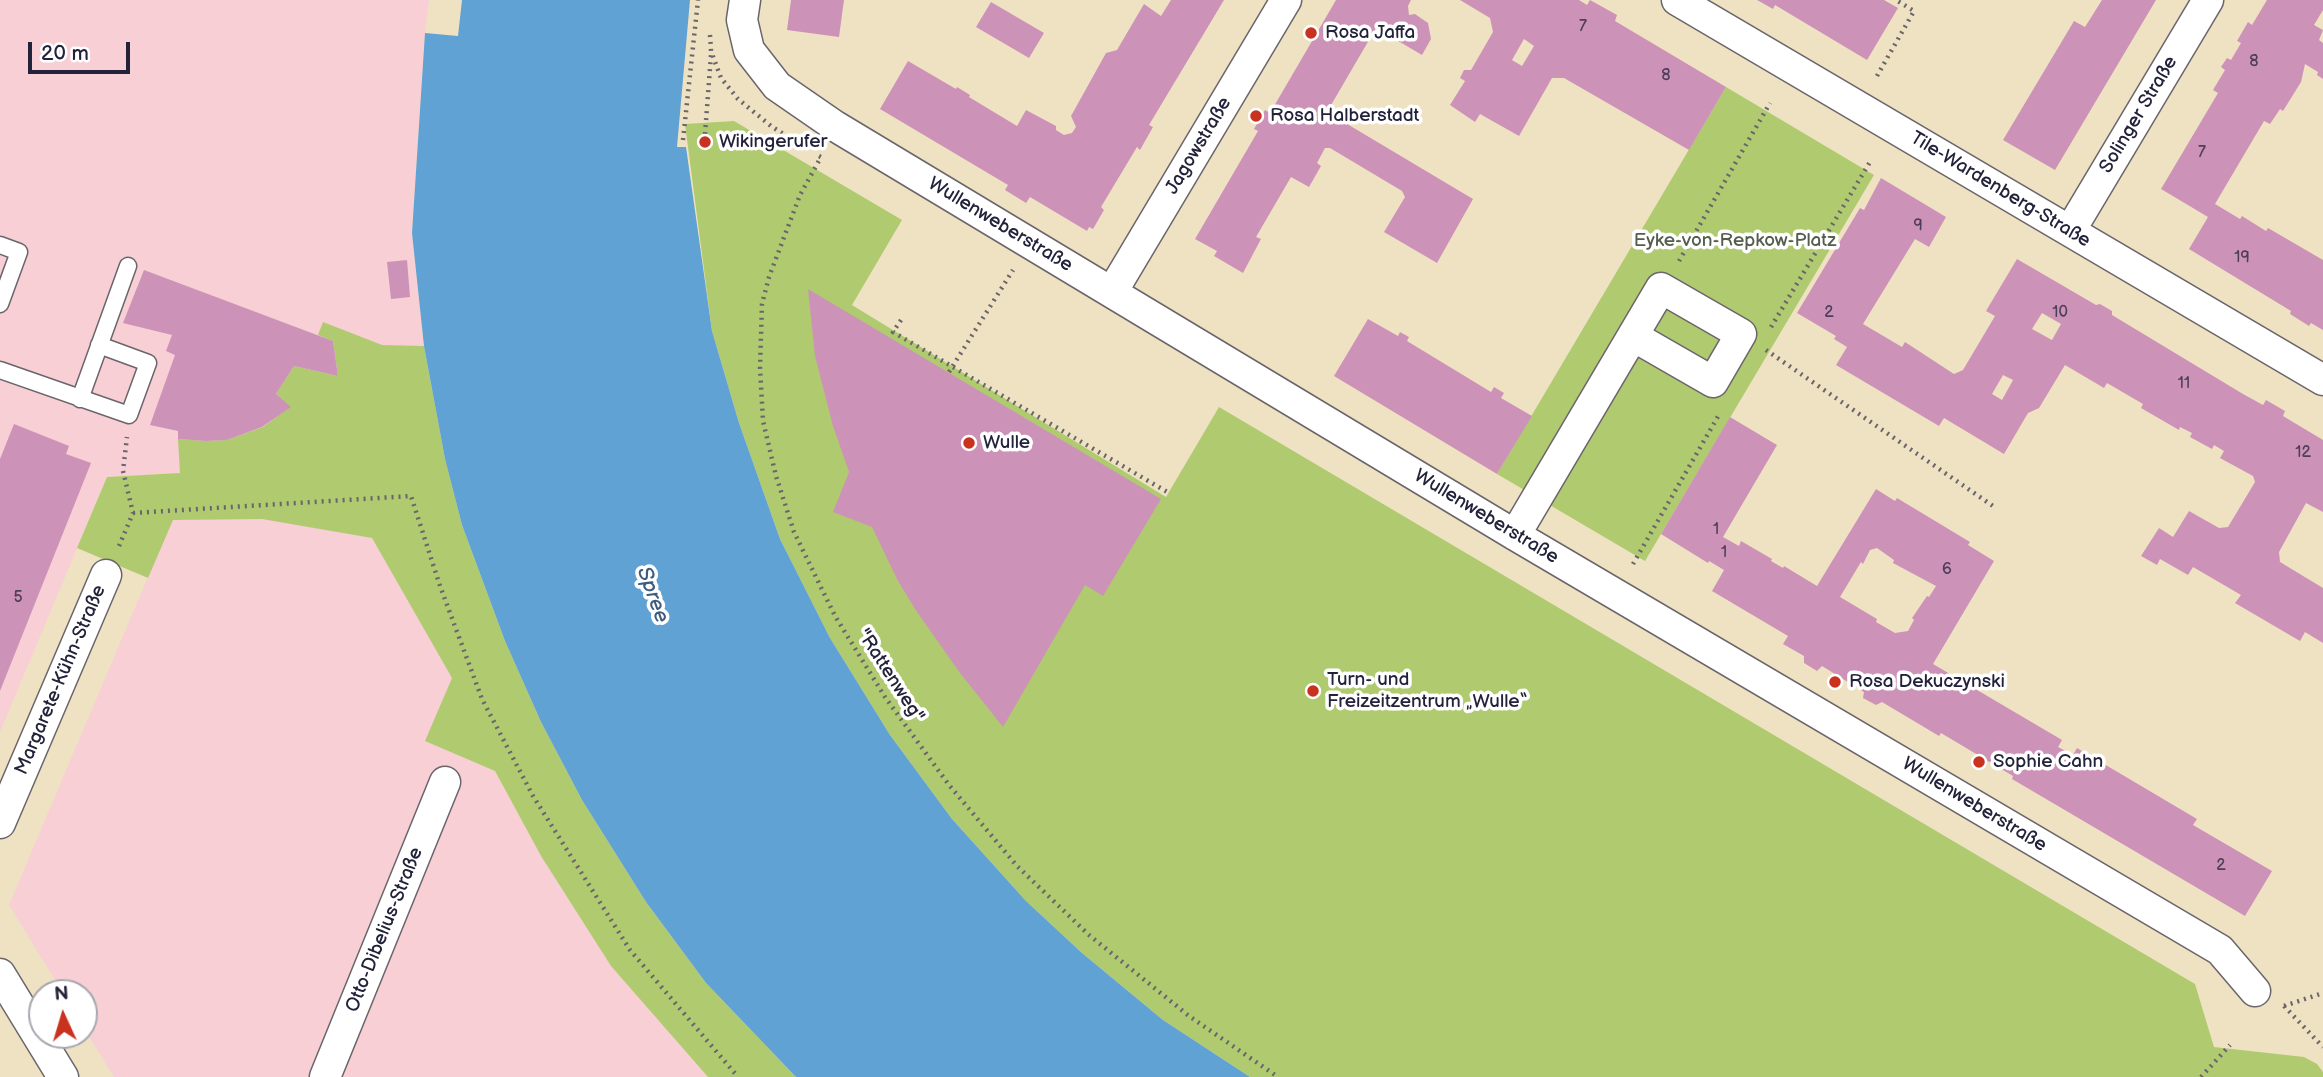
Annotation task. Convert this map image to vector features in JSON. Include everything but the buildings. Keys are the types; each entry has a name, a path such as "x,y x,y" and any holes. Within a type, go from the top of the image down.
{"street":[{"name":"Jagowstraße","path":"1112,292 1286,0"},
{"name":"Tile-Wardenberg-Straße","path":"1677,0 2323,380"},
{"name":"Solinger Straße","path":"2070,231 2208,0"},
{"name":"Wullenweberstraße","path":"744,10 749,50 777,86 883,155 1516,535 2220,950 2255,991"},
{"path":"1516,535 1661,288 1741,334 1713,382 1633,336"},
{"name":"Margarete-Kühn-Straße","path":"0,823 106,575"},
{"name":"Otto-Dibelius-Straße","path":"325,1077 445,782"},
{"path":"0,974 63,1077"}],"lane":[{"path":"0,245 19,252 0,304"},
{"path":"80,399 128,266"},
{"path":"0,370 129,415 148,363 99,345"}],"path":[{"path":"683,140 698,0"},
{"path":"1877,75 1914,11 1896,0"},
{"path":"705,134 711,51"},
{"path":"1661,288 1769,103"},
{"name":"\"Rattenweg\"","path":"821,157 800,195 769,277 762,304 760,368 763,421 776,476 794,531 835,616 885,697 941,774 1017,866 1089,935 1189,1016 1278,1077"},
{"path":"949,372 1013,270"},
{"path":"901,320 893,332 1169,494"},
{"path":"1741,334 1993,506"},
{"path":"106,575 133,513 123,471 129,415"},
{"path":"133,513 411,496 440,586 482,699 533,796 630,950 738,1077"},
{"path":"2316,994 2323,993"},
{"path":"2284,1006 2322,1045"},
{"path":"2201,1077 2230,1045"}],"shaded area":[{"path":"0,0 429,0 412,233 424,346 445,459 107,477 0,732"},
{"path":"263,518 372,538 452,678 426,741 495,771 541,856 611,966 708,1077 114,1077 97,1049 98,979 54,979 9,905 172,520"}],"green space":[{"name":"Eyke-von-Repkow-Platz","path":"1726,87 1874,175 1645,561 1497,474"},
{"name":"Turn- und Freizeitzentrum „Wulle“","path":"734,121 902,220 852,305 1166,497 1219,407 2195,984 2214,1047 2304,1057 2317,1064 2323,1077 1250,1077 1163,1020 1082,953 1026,901 952,819 890,735 830,638 780,539 739,423 712,331 685,124"},
{"path":"323,322 382,345 424,346 445,459 462,525 505,641 541,722 582,800 646,902 706,983 796,1077 708,1077 611,966 541,856 495,771 425,741 452,678 372,538 262,519 173,520 148,578 77,548 107,477 180,473 178,439 227,440 263,427 290,407 276,394 294,366 338,376 333,341 318,335"}],"water":[{"name":"Spree","path":"462,0 690,0 677,147 686,147 712,331 739,423 780,539 830,638 890,735 952,819 1026,901 1082,953 1163,1020 1250,1077 796,1077 706,983 646,902 582,800 541,722 505,641 462,525 445,459 424,346 412,233 425,33 458,36"}],"place":[{"name":"Rosa Jaffa","path":"1311,33"},
{"name":"Rosa Halberstadt","path":"1256,116"},
{"name":"Wikingerufer","path":"705,142"},
{"name":"Wulle","path":"969,443"},
{"name":"Rosa Dekuczynski","path":"1835,682"},
{"name":"Turn- und Freizeitzentrum „Wulle“","path":"1313,691"},
{"name":"Sophie Cahn","path":"1979,762"}]}
